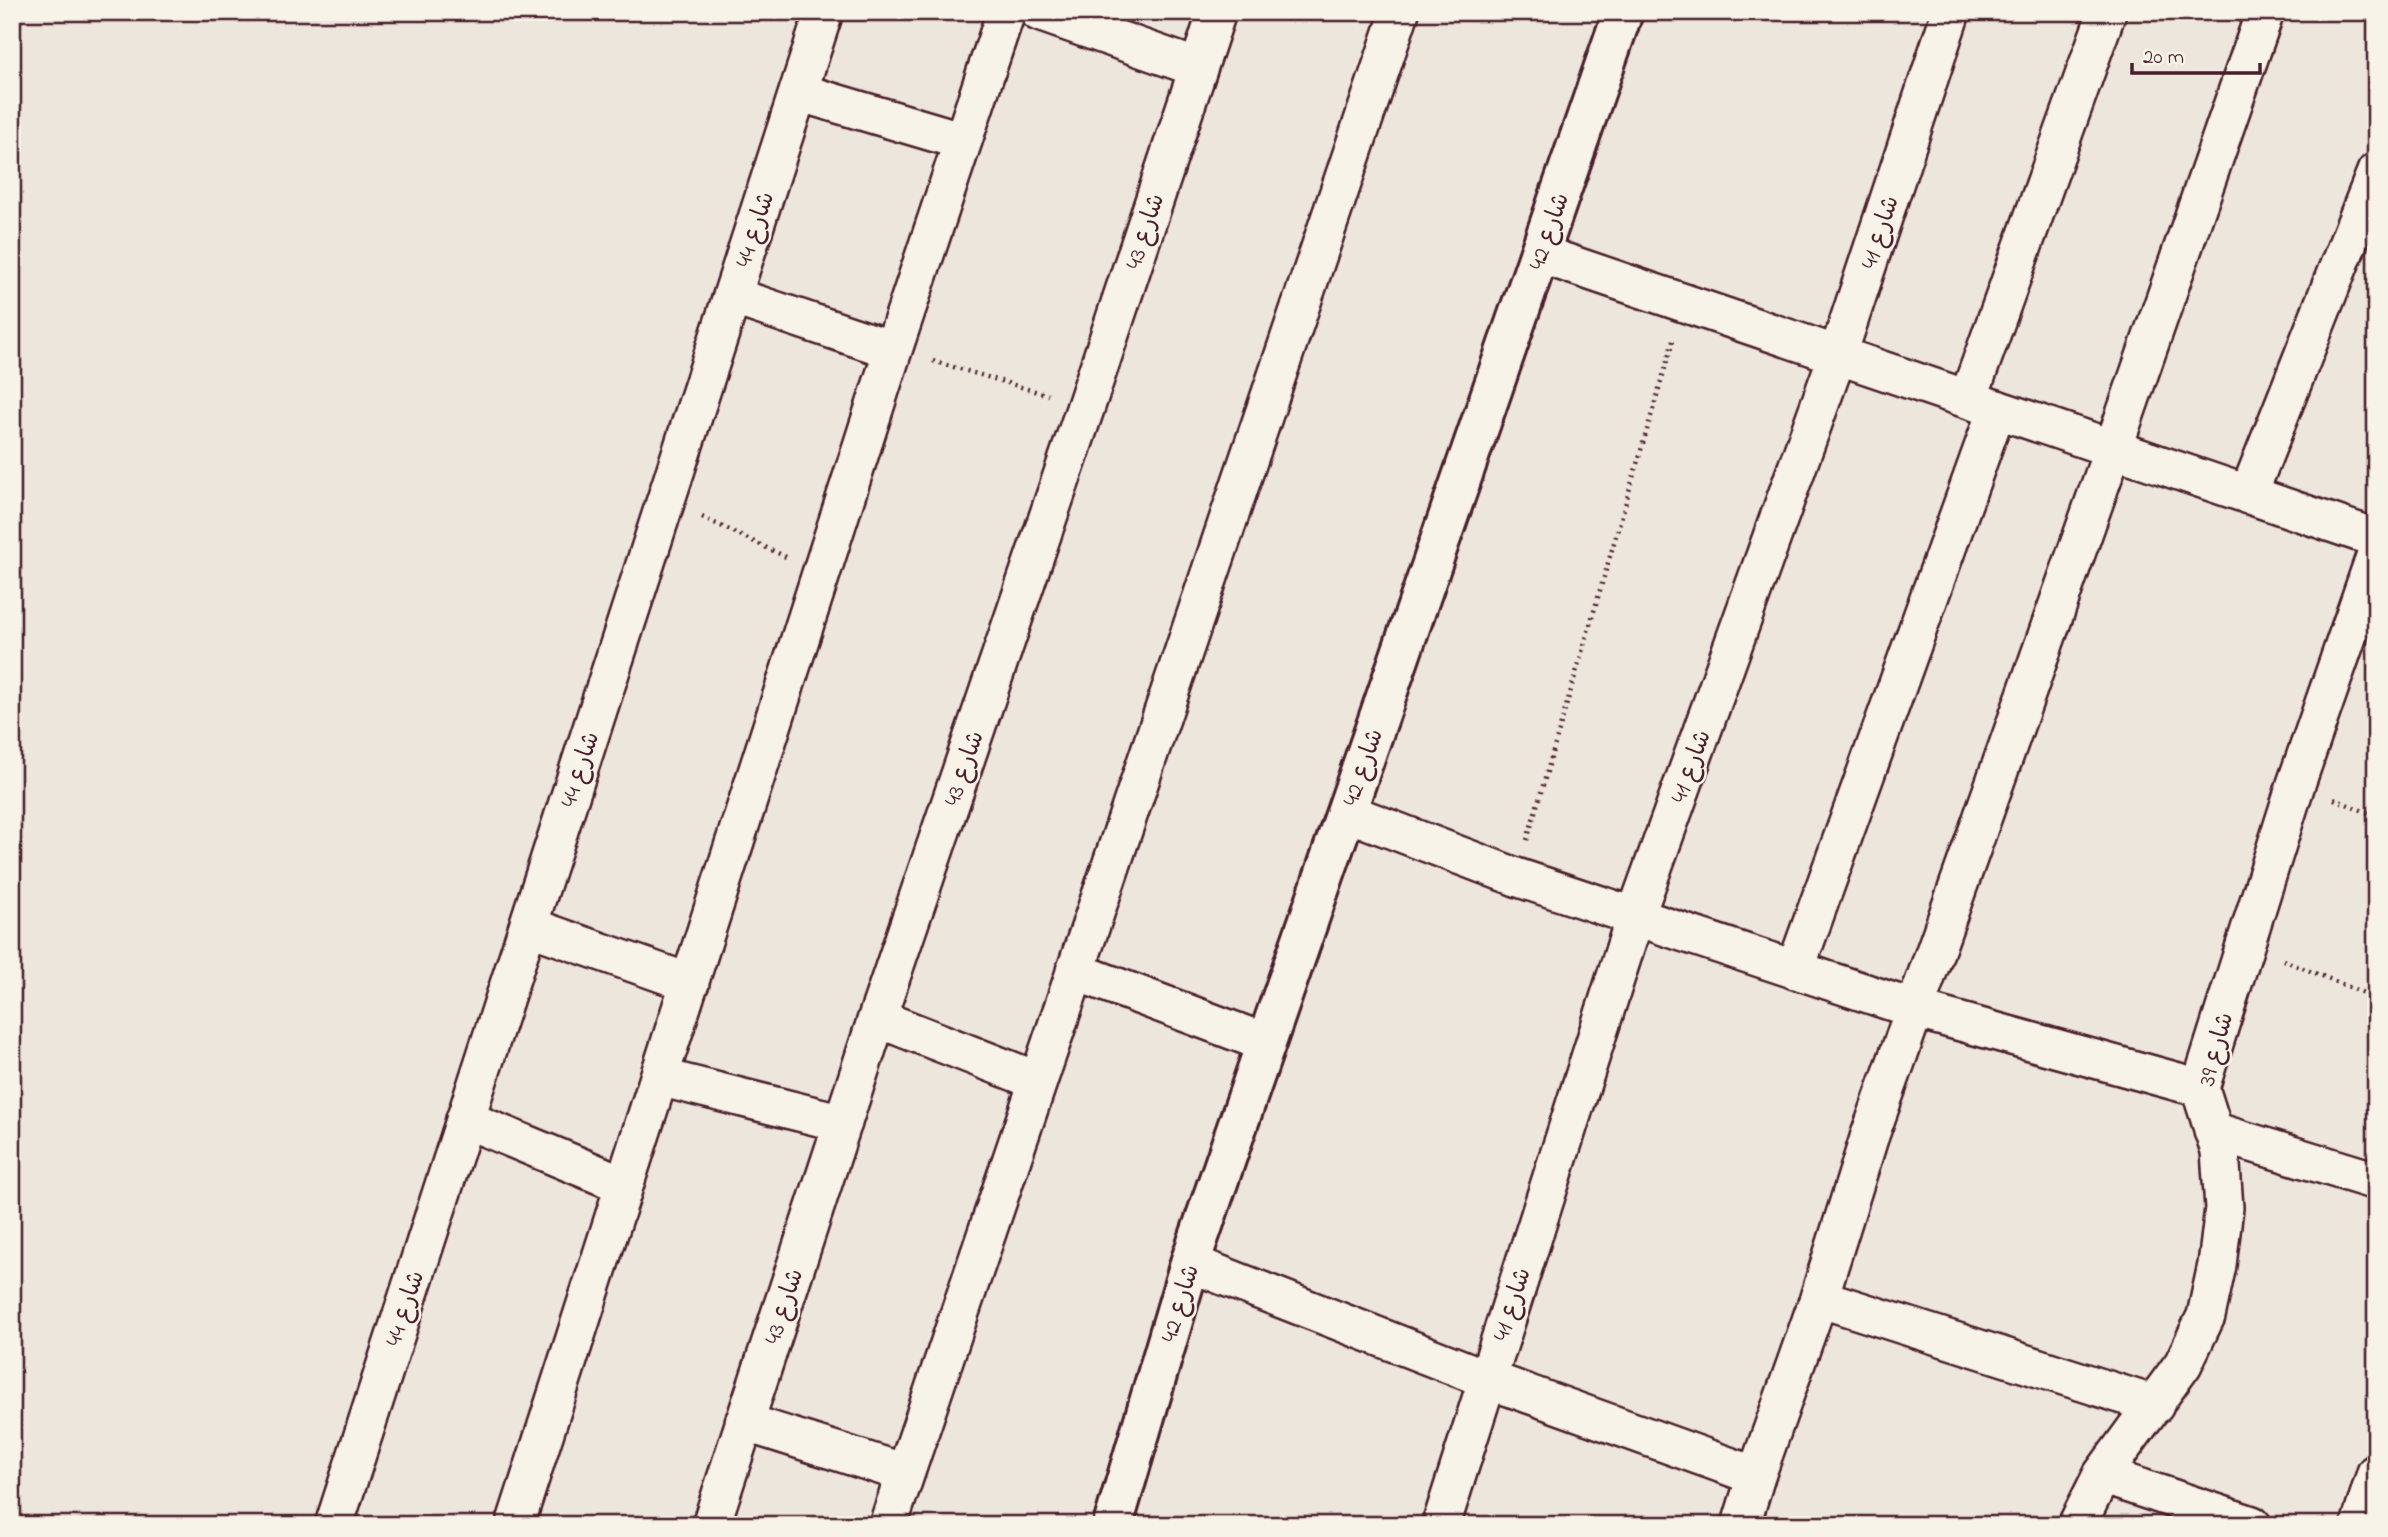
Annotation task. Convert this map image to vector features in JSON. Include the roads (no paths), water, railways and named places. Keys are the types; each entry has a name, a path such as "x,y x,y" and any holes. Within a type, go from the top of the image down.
{"main road":[{"name":"شارع 42","path":"1113,1525 1190,1263 1623,12"}],"street":[{"name":"شارع 44","path":"334,1525 824,12"},
{"path":"515,1525 893,349 1006,12"},
{"path":"1039,12 1198,68"},
{"name":"شارع 43","path":"710,1525 877,1018 1217,12"},
{"path":"888,1525 1400,12"},
{"name":"شارع 41","path":"1441,1525 1635,917 1838,354 1951,12"},
{"path":"1795,970 1982,404 2107,12"},
{"path":"1741,1525 1819,1298 1869,1138 2113,449 2264,12"},
{"path":"798,92 963,141"},
{"path":"2248,495 2376,172"},
{"path":"1540,254 2376,538"},
{"path":"732,296 893,349"},
{"name":"شارع 39","path":"2077,1525 2102,1475 2183,1364 2206,1316 2217,1265 2224,1208 2220,1152 2200,1088 2296,784 2376,554"},
{"path":"1346,811 1516,877 1914,1009 2200,1088"},
{"path":"528,926 690,984"},
{"path":"1075,971 1266,1043"},
{"path":"877,1018 1038,1082"},
{"path":"659,1077 843,1123"},
{"path":"465,1119 624,1185"},
{"path":"2213,1130 2376,1181"},
{"path":"1190,1263 1488,1379 1756,1476"},
{"path":"1819,1298 2155,1405"},
{"path":"744,1422 905,1474"},
{"path":"2360,1525 2376,1473"},
{"path":"2102,1475 2252,1525"}]}
